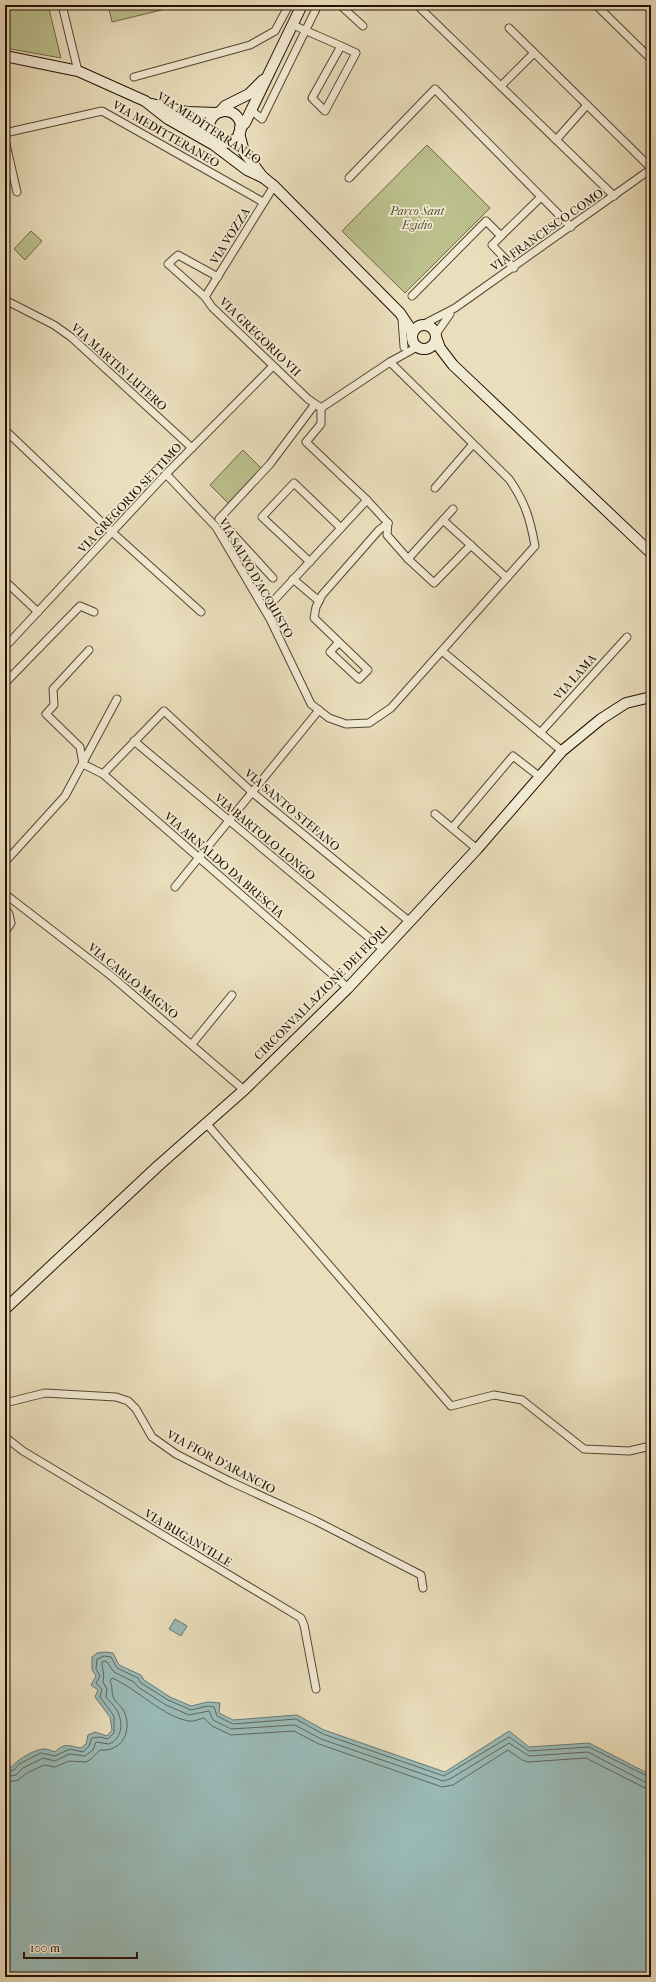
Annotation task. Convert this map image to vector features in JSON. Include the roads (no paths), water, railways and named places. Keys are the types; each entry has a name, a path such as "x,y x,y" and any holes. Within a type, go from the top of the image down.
{"main road":[{"path":"145,102 198,125 223,143 232,140 245,123 302,5"},
{"name":"VIA MEDITERRANEO","path":"5,56 78,71 145,102 168,119 214,145 246,170 264,178"},
{"path":"212,136 209,131 210,121 225,106 249,94 270,72"},
{"path":"145,102 174,110 230,112 238,118 239,131"},
{"name":"VIA MEDITERRANEO","path":"239,131 244,152 264,178"},
{"name":"VIA MEDITERRANEO","path":"223,143 274,186 400,313 410,328 412,336"},
{"name":"VIA MEDITERRANEO","path":"400,313 422,325"},
{"path":"453,365 427,349 417,347 412,336 415,328 422,325 430,326 436,335 440,348 453,365 651,553"},
{"path":"427,349 433,345 436,335"},
{"name":"CIRCONVALLAZIONE DEI FIORI","path":"5,1309 206,1123 244,1090 348,988 478,849 562,752 601,719 626,703 651,698"}],"street":[{"path":"62,5 78,71"},
{"path":"134,77 250,45 275,31 289,5"},
{"path":"251,110 262,119 318,5"},
{"path":"340,5 363,26"},
{"path":"417,5 614,196"},
{"path":"596,5 651,59"},
{"path":"293,25 306,30 341,46 356,53 325,111 312,98 341,46"},
{"path":"509,28 651,168"},
{"path":"501,86 534,53"},
{"path":"349,178 435,89 571,227"},
{"path":"556,140 587,105"},
{"name":"VIA MEDITTERANEO","path":"5,133 102,111 263,202"},
{"path":"5,140 17,192"},
{"name":"VIA FRANCESCO COMO","path":"422,325 455,308 514,268 651,168"},
{"name":"VIA VOZZA","path":"205,297 274,186"},
{"path":"514,268 492,245 541,197"},
{"path":"412,296 486,221 501,236"},
{"name":"VIA GREGORIO VII","path":"218,277 178,255 168,264 205,297 212,307 273,366 318,406"},
{"name":"VIA MARTIN LUTERO","path":"5,300 54,325 71,337 192,448"},
{"name":"VIA FRANCESCO COMO","path":"436,335 441,324 455,308"},
{"path":"400,313 403,327 404,348"},
{"path":"390,362 404,348 412,336"},
{"path":"273,578 219,519 270,464 318,406 417,347"},
{"name":"VIA SALVO D'ACQUISTO","path":"166,474 216,527 265,610 311,704 329,718 346,724 369,723 391,708 535,546 529,517 522,498 509,479 390,362"},
{"name":"VIA GREGORIO SETTIMO","path":"5,647 166,474 273,366"},
{"path":"318,406 322,424 306,442 367,500 388,523 387,535 408,559 434,583 471,545"},
{"path":"5,430 112,532 201,612"},
{"path":"435,488 473,444"},
{"path":"310,562 262,516 294,482 341,528"},
{"path":"265,610 367,500"},
{"path":"408,559 453,509"},
{"path":"443,520 507,578"},
{"path":"339,642 330,652 359,679 368,670 339,642 314,618 322,595 379,530 388,523"},
{"path":"293,579 319,601"},
{"path":"5,581 38,612"},
{"path":"6,681 80,606 94,612"},
{"name":"VIA LAMA","path":"540,733 627,637"},
{"path":"83,764 80,747 46,714 54,705 53,689 89,650"},
{"path":"442,651 562,752"},
{"path":"5,862 65,796 118,699"},
{"path":"175,887 319,710"},
{"name":"VIA SANTO STEFANO","path":"134,741 164,711 253,793 410,922"},
{"path":"103,774 134,741"},
{"name":"VIA BARTOLO LONGO","path":"134,741 229,822 384,950"},
{"path":"452,828 513,756 540,777"},
{"name":"VIA ARNALDO DA BRESCIA","path":"83,764 103,774 348,988"},
{"path":"435,814 478,849"},
{"name":"VIA CARLO MAGNO","path":"5,894 110,975 244,1090"},
{"path":"5,908 9,914 11,923 5,932"},
{"path":"192,1044 232,995"},
{"path":"206,1123 450,1406 494,1395 522,1400 584,1449 629,1451 651,1446"},
{"name":"VIA FIOR D'ARANCIO","path":"5,1403 45,1393 116,1397 128,1401 136,1409 152,1438 176,1454 316,1521 421,1575 423,1588"},
{"name":"VIA BUGANVILLE","path":"5,1439 29,1455 301,1618 304,1625 316,1689"}],"water":[{"path":"175,1619 187,1626 181,1636 169,1629"},
{"path":"97,1653 113,1653 119,1665 141,1675 144,1680 170,1697 191,1706 208,1702 220,1703 219,1713 233,1720 297,1715 324,1730 445,1772 509,1731 529,1747 589,1743 651,1775 651,1977 5,1977 5,1768 12,1767 22,1758 41,1749 47,1749 55,1752 64,1746 81,1748 86,1744 88,1735 95,1732 107,1736 112,1730 110,1717 95,1697 98,1690 91,1685 96,1676 92,1670 92,1657"}],"park label":[{"name":"Parco Sant Egidio","path":"417,218"}]}
